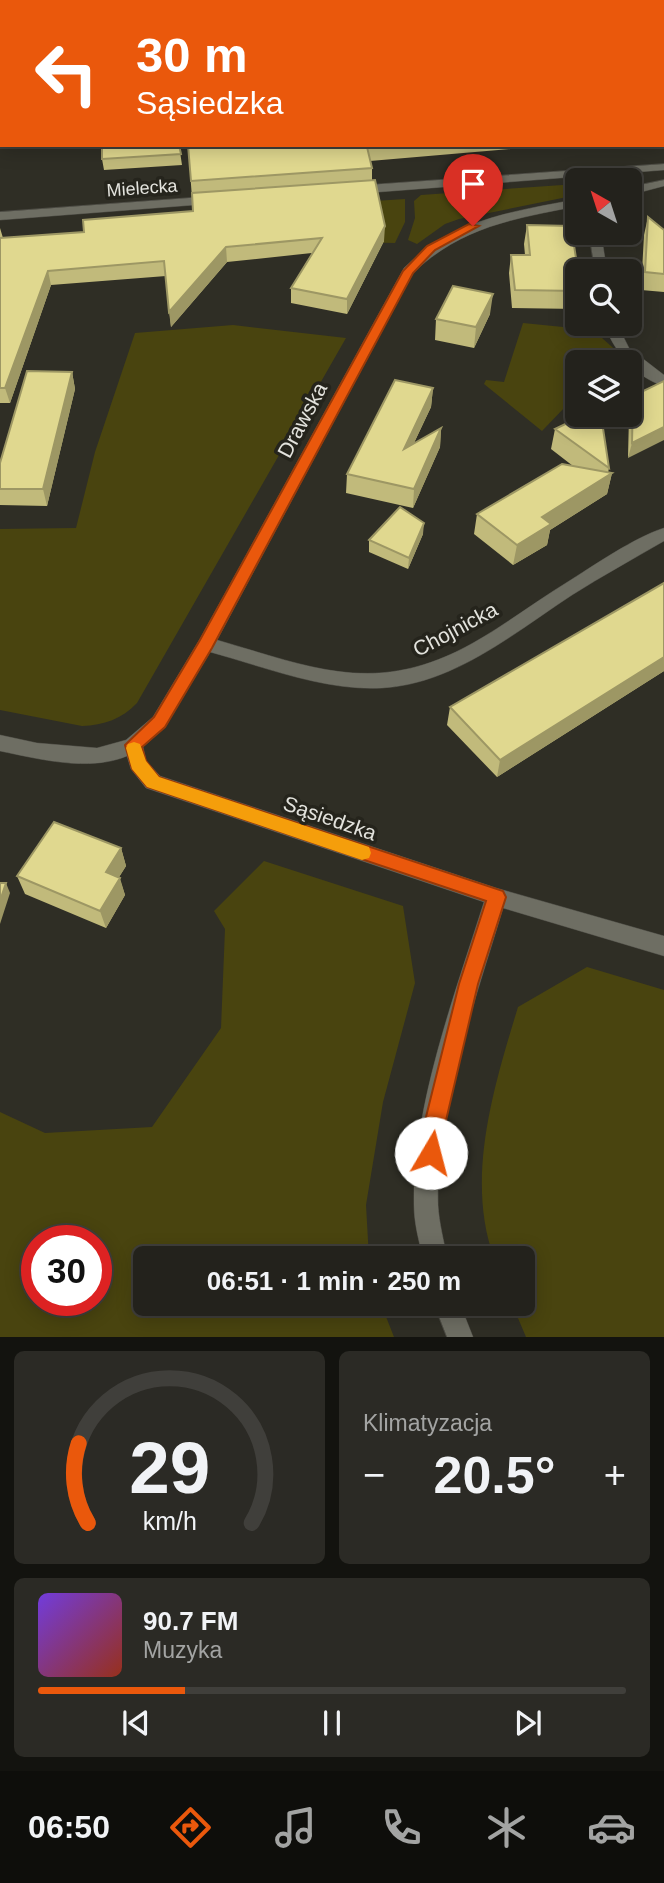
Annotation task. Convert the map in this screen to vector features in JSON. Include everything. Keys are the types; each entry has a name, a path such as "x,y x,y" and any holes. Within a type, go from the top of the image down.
{"street":[{"path":"335,191 664,167"},
{"path":"642,188 664,183"},
{"name":"Mielecka","path":"0,216 227,199"},
{"name":"Drawska","path":"133,745 159,722 206,644 408,271 431,248 473,226 565,205"},
{"path":"615,336 627,355 664,382"},
{"name":"Chojnicka","path":"206,644 326,675 381,681 412,677 462,656 587,578 664,534"},
{"path":"0,743 37,751 97,756 111,754 133,745"},
{"name":"Sąsiedzka","path":"133,745 138,764 153,782 496,897 664,946"},
{"path":"433,1246 426,1202 434,1129 469,984 496,897"},
{"path":"452,1316 460,1337"}],"shaded area":[{"path":"565,185 565,197 459,219 445,224 417,244 408,240 415,218 414,201 421,195"},
{"path":"405,199 405,222 395,243 344,242 329,204"},
{"path":"523,323 565,327 565,336 600,336 616,350 565,350 565,407 542,431 484,384 486,380 504,382"},
{"path":"233,325 346,338 137,703 112,720 82,726 0,710 0,529 76,528 95,452 135,333"},
{"path":"264,861 403,906 415,983 383,1102 366,1205 368,1246 133,1246 133,1316 386,1316 394,1337 0,1337 0,1112 45,1133 152,1127 221,1028 225,929 214,911"},
{"path":"587,967 664,990 664,1337 526,1337 517,1316 535,1316 535,1246 491,1246 482,1196 486,1132 492,1100 518,1007"}],"building":[{"path":"102,147 179,147 181,154 102,159"},
{"path":"188,147 367,147 372,168 191,181"},
{"path":"375,180 385,226 347,299 291,288 322,238 226,247 169,312 164,261 48,271 5,388 0,388 0,238 84,232 83,220 193,211 192,193"},
{"path":"648,217 664,230 664,274 645,272"},
{"path":"527,225 565,226 565,245 574,245 576,259 565,259 565,291 515,290 511,255 530,255"},
{"path":"453,286 493,294 476,327 436,319"},
{"path":"27,371 72,372 43,489 0,489 0,463"},
{"path":"395,380 433,388 404,449 441,428 414,489 347,474"},
{"path":"664,381 664,427 632,443 632,427 642,427 642,392"},
{"path":"565,424 565,427 603,427 609,468 555,429"},
{"path":"562,464 612,473 542,517 551,524 517,545 477,514"},
{"path":"400,507 424,523 409,558 369,540"},
{"path":"664,583 664,657 500,760 450,707"},
{"path":"54,822 121,848 106,872 120,878 100,911 17,876"},
{"path":"0,883 6,883 0,901"}],"slow traffic":[{"path":"134,748 138,764 153,782 362,853"}],"route":[{"path":"431,1153 434,1129 469,984 496,897 153,782 138,764 133,745 159,722 206,644 408,271 431,248 473,226"}]}
